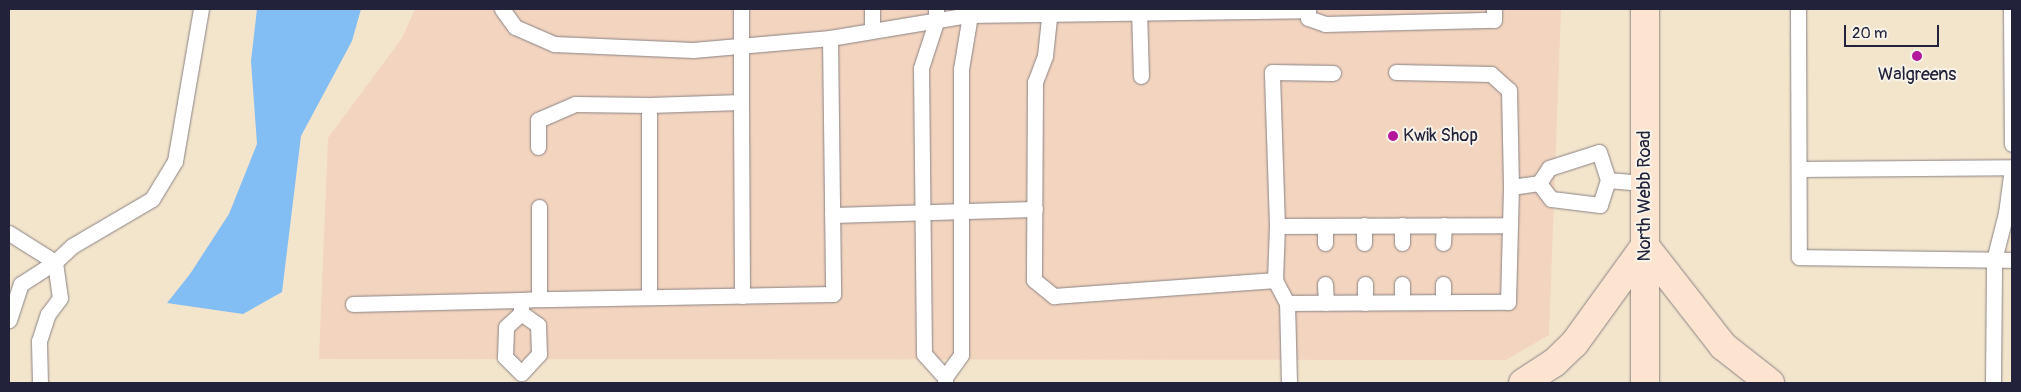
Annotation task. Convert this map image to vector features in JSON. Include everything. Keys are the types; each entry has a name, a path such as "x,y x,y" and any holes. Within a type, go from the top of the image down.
{"main road":[{"name":"North Webb Road","path":"1645,9 1645,383"},
{"path":"1523,383 1554,363 1574,344 1645,246 1723,346 1770,383"}],"lane":[{"path":"9,320 21,284 55,262 72,246 152,199 175,161 201,9"},
{"path":"502,9 515,27 554,44 693,50 830,38 936,15 970,12 1308,10 1308,18 1326,24 1494,15"},
{"path":"741,9 742,296"},
{"path":"872,9 872,30"},
{"path":"1798,9 1799,257 2012,260"},
{"path":"2011,9 2012,144"},
{"path":"1050,11 1045,56 1035,82 1034,280 1054,296 1275,280"},
{"path":"1139,11 1141,76"},
{"path":"936,15 920,68 924,354 945,380 961,355 961,69 970,12"},
{"path":"353,304 522,307 538,325 539,354 522,378 505,357 506,327 522,307 539,299 833,294 830,38"},
{"path":"1289,383 1287,303 1275,280 1277,226 1272,72 1333,73"},
{"path":"1287,303 1508,302 1511,187 1509,90 1491,74 1396,72"},
{"path":"538,147 538,120 575,104 649,105 741,102"},
{"path":"649,105 649,297"},
{"path":"1511,187 1539,184 1550,168 1599,152 1608,180 1600,205 1551,199 1539,184"},
{"path":"1799,169 2012,167 2006,214 1994,260 1993,383"},
{"path":"1608,180 1645,183"},
{"path":"539,207 539,299"},
{"path":"832,214 1035,209"},
{"path":"1277,226 1510,224"},
{"path":"1364,225 1364,244"},
{"path":"1402,225 1402,244"},
{"path":"1443,243 1444,225"},
{"path":"1325,226 1325,244"},
{"path":"9,233 55,262 60,298 48,314 39,341 40,383"},
{"path":"1326,284 1326,303"},
{"path":"1365,284 1365,303"},
{"path":"1402,284 1402,302"},
{"path":"1443,284 1443,302"}],"shaded area":[{"path":"415,9 1561,9 1549,335 1506,360 319,359 328,138 402,38"}],"water":[{"path":"257,9 361,9 352,41 301,136 282,292 243,314 167,303 190,274 229,214 257,144 251,61"}],"place":[{"name":"Walgreens","path":"1917,56"},
{"name":"Kwik Shop","path":"1393,136"}]}
